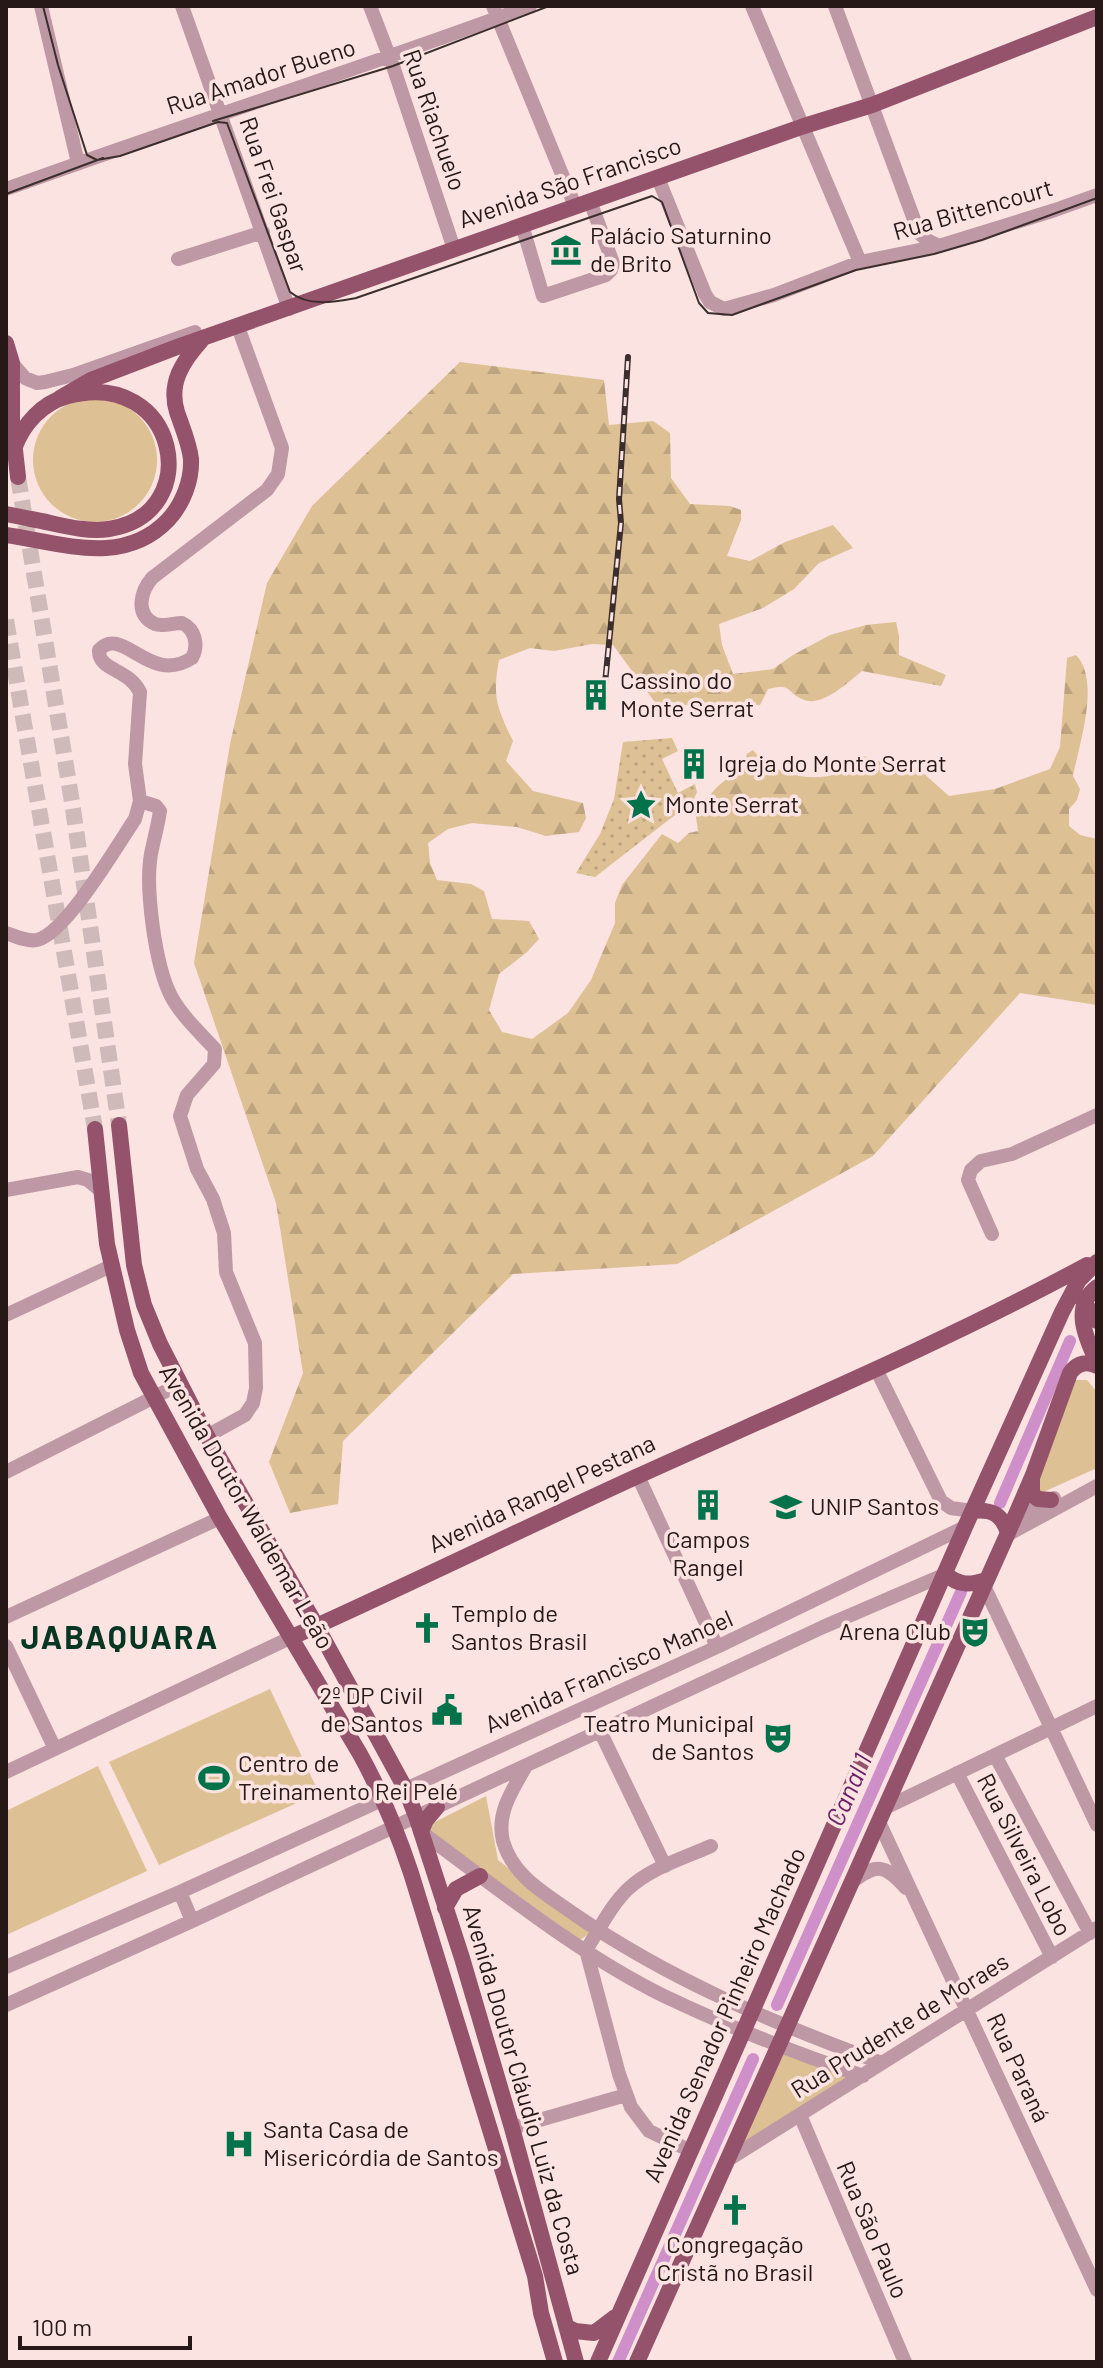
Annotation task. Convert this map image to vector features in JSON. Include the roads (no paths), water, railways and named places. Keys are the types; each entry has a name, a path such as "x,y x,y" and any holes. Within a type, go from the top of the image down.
{"main road":[{"name":"Avenida São Francisco","path":"14,449 30,420 60,398 101,375 238,327 288,305 872,105 1097,17"},
{"path":"6,535 84,548 118,548 150,536 173,514 186,489 191,460 175,406 174,385 182,365 202,339"},
{"path":"8,355 18,477"},
{"path":"6,514 93,530 121,527 152,506 165,486 169,475 169,450 158,425 149,414 133,401 102,392 60,398"},
{"name":"Avenida Doutor Waldemar Leão","path":"119,1125 134,1265 149,1318 207,1436 405,1788 410,1824"},
{"name":"Avenida Doutor Waldemar Leão","path":"95,1129 111,1266 141,1373 220,1518 382,1793 410,1824"},
{"name":"Avenida Senador Pinheiro Machado","path":"598,2362 1062,1312 1071,1293 1097,1261"},
{"name":"Avenida Rangel Pestana","path":"292,1637 876,1369 1097,1261"},
{"path":"1030,1296 1071,1293 1092,1307"},
{"path":"1062,1312 1092,1307"},
{"path":"1051,1500 1038,1499 1032,1494 1030,1484 1070,1373 1083,1363 1097,1364 1084,1333 1092,1307"},
{"path":"637,2362 985,1583 1008,1525 1033,1475"},
{"path":"972,1511 991,1511 1008,1525"},
{"path":"946,1574 962,1583 985,1583"},
{"path":"410,1824 437,1807"},
{"name":"Avenida Doutor Cláudio Luiz da Costa","path":"410,1824 445,1908 512,2128 576,2362"},
{"name":"Avenida Doutor Cláudio Luiz da Costa","path":"410,1824 411,1873 535,2276 541,2313 555,2362"},
{"path":"445,1908 456,1889 480,1876"},
{"path":"567,2327 594,2333 620,2311"}],"street":[{"path":"41,6 78,163"},
{"name":"Rua Frei Gaspar","path":"182,6 288,305"},
{"name":"Rua Riachuelo","path":"370,6 454,249"},
{"name":"Rua Amador Bueno","path":"6,189 390,57 496,12 530,6"},
{"path":"752,6 860,262"},
{"path":"835,6 919,233 939,246"},
{"path":"496,12 613,263 611,270 606,275 543,296 522,225"},
{"name":"Rua Bittencourt","path":"658,178 705,294 718,307 734,308 860,262 939,246 1097,195"},
{"path":"178,259 263,232"},
{"path":"913,252 919,233"},
{"name":"Avenida São Francisco","path":"8,355 19,373 30,381 54,381 288,305"},
{"path":"6,933 38,940 67,917 135,819 140,801 135,764 140,692 125,674 102,663 99,650 108,643 117,643 146,660 170,665 192,658 196,641 192,631 182,623 160,625 150,620 142,608 142,593 152,578 272,485 278,474 282,448 238,327"},
{"path":"140,801 156,806 160,811 151,856 150,889 152,921 166,984 172,998 215,1049 214,1064 187,1095 180,1116 197,1169 213,1199 224,1233 226,1272 255,1343 256,1388 253,1403 245,1415 207,1436"},
{"path":"992,1234 968,1180 971,1170 981,1161 1012,1154 1097,1115"},
{"path":"6,1190 78,1177 88,1180 100,1190"},
{"path":"6,1315 111,1266"},
{"path":"876,1369 941,1501 951,1508 972,1511"},
{"path":"6,1472 180,1384"},
{"path":"638,1476 717,1647"},
{"path":"1008,1525 1097,1476"},
{"path":"1008,1525 1097,1486"},
{"path":"6,1617 220,1518"},
{"name":"Avenida Francisco Manoel","path":"6,1967 180,1893 382,1793 405,1788 518,1740 965,1527"},
{"name":"Avenida Francisco Manoel","path":"437,1807 823,1627 946,1574"},
{"path":"985,1583 1097,1825"},
{"name":"Avenida Rangel Pestana","path":"6,1772 292,1637"},
{"path":"6,1646 55,1749"},
{"path":"882,1815 957,1773 1097,1706"},
{"path":"600,1731 665,1866"},
{"path":"518,1740 527,1763 510,1793 501,1824 503,1841 511,1859 529,1883 598,1931 663,1970 786,2028 882,2063"},
{"path":"995,1755 1093,1930"},
{"name":"Rua Silveira Lobo","path":"957,1773 1052,1957"},
{"name":"Rua Paraná","path":"882,1815 914,1897 1097,2290"},
{"path":"6,2005 191,1918 410,1824 586,1950 663,1995 777,2046 863,2076"},
{"path":"691,2151 649,2131 636,2116 626,2095 586,1950 626,1891 638,1881 711,1846"},
{"path":"852,1882 868,1870 880,1868 892,1873 914,1897"},
{"path":"180,1893 191,1918"},
{"name":"Rua Prudente de Moraes","path":"726,2161 1093,1930"},
{"path":"598,1994 602,1981 609,1976 633,1978"},
{"path":"512,2128 626,2095"},
{"name":"Rua São Paulo","path":"800,2115 905,2362"}],"waterway":[{"name":"Canal 1","path":"1000,1503 1070,1341"},
{"name":"Canal 1","path":"777,2005 961,1592"},
{"name":"Canal 1","path":"618,2362 753,2059"}],"tunnel":[{"path":"18,477 72,802 119,1125"},
{"path":"6,620 95,1129"}],"tram line":[{"path":"43,6 87,155 97,160 120,156 218,122 227,123 290,292 313,302 356,298 652,196 662,202 699,303 708,313 732,315 856,270 934,254 982,240 1097,198"},
{"path":"213,121 393,66 549,6"},
{"path":"6,194 103,158"}],"railway":[{"path":"604,693 621,523 619,499 628,357"}],"place":[{"name":"Palácio Saturnino de Brito","path":"566,250"},
{"name":"Cassino do Monte Serrat","path":"596,695"},
{"name":"Igreja do Monte Serrat","path":"694,764"},
{"name":"Monte Serrat","path":"641,805"},
{"name":"Campos Rangel","path":"708,1505"},
{"name":"UNIP Santos","path":"786,1507"},
{"name":"Templo de Santos Brasil","path":"427,1628"},
{"name":"Arena Club","path":"975,1632"},
{"name":"2º DP Civil de Santos","path":"447,1710"},
{"name":"Teatro Municipal de Santos","path":"778,1738"},
{"name":"Centro de Treinamento Rei Pelé","path":"214,1778"},
{"name":"Santa Casa de Misericórdia de Santos","path":"239,2144"},
{"name":"Congregação Cristã no Brasil","path":"735,2210"}],"district":[{"name":"JABAQUARA","path":"120,1638"}]}
